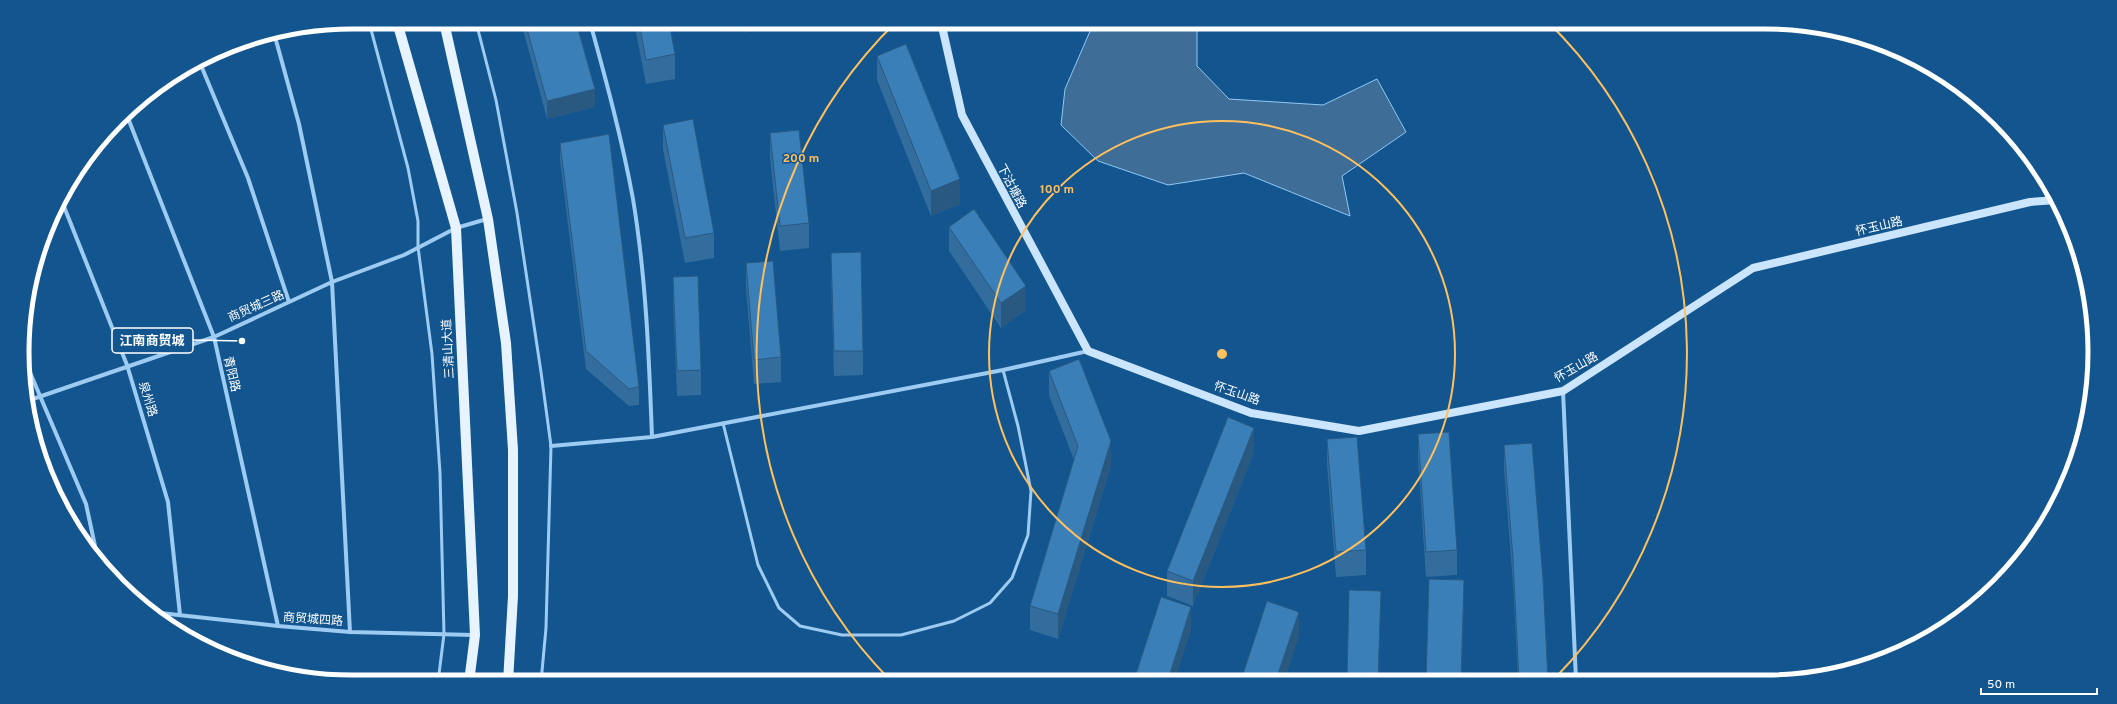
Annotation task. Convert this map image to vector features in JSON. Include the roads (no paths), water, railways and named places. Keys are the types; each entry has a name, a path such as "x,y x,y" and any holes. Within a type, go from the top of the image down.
{"main road":[{"name":"三清山大道","path":"399,29 456,228 475,635 470,675"},
{"path":"446,29 488,219 506,343 513,450 513,596 508,675"}],"street":[{"path":"592,29 611,98 633,199 648,327 652,437"},
{"name":"下沽塘路","path":"943,29 962,115 1088,351"},
{"path":"276,38 299,124 332,282 350,632"},
{"path":"201,66 248,178 289,302"},
{"name":"青阳路","path":"129,119 214,336 278,626"},
{"name":"怀玉山路","path":"1088,351 1251,413 1359,431 1563,391 1753,268 2030,202 2050,200"},
{"name":"泉州路","path":"64,206 127,365 168,502 180,615"},
{"name":"商贸城三路","path":"33,398 214,336 332,282 404,255 456,228 488,219"},
{"path":"550,446 652,437 1003,370 1088,351"},
{"path":"30,374 86,504 95,548"},
{"path":"1563,391 1576,675"},
{"name":"商贸城四路","path":"162,613 278,626 350,632 475,635"}],"lane":[{"path":"371,29 408,168 418,221 418,247 432,354 440,473 444,634 439,675"},
{"path":"478,29 496,100 517,213 541,372 550,446 546,628 542,675"},
{"path":"722,423 758,565 780,608 800,626 842,635 901,635 954,621 990,603 1012,578 1028,535 1031,491 1018,426 1003,370"}],"water":[{"path":"1091,29 1197,29 1197,66 1229,99 1323,105 1377,79 1406,132 1342,176 1350,216 1244,173 1168,185 1098,161 1061,125 1065,89"}],"place":[{"name":"江南商贸城","path":"242,341"}]}
